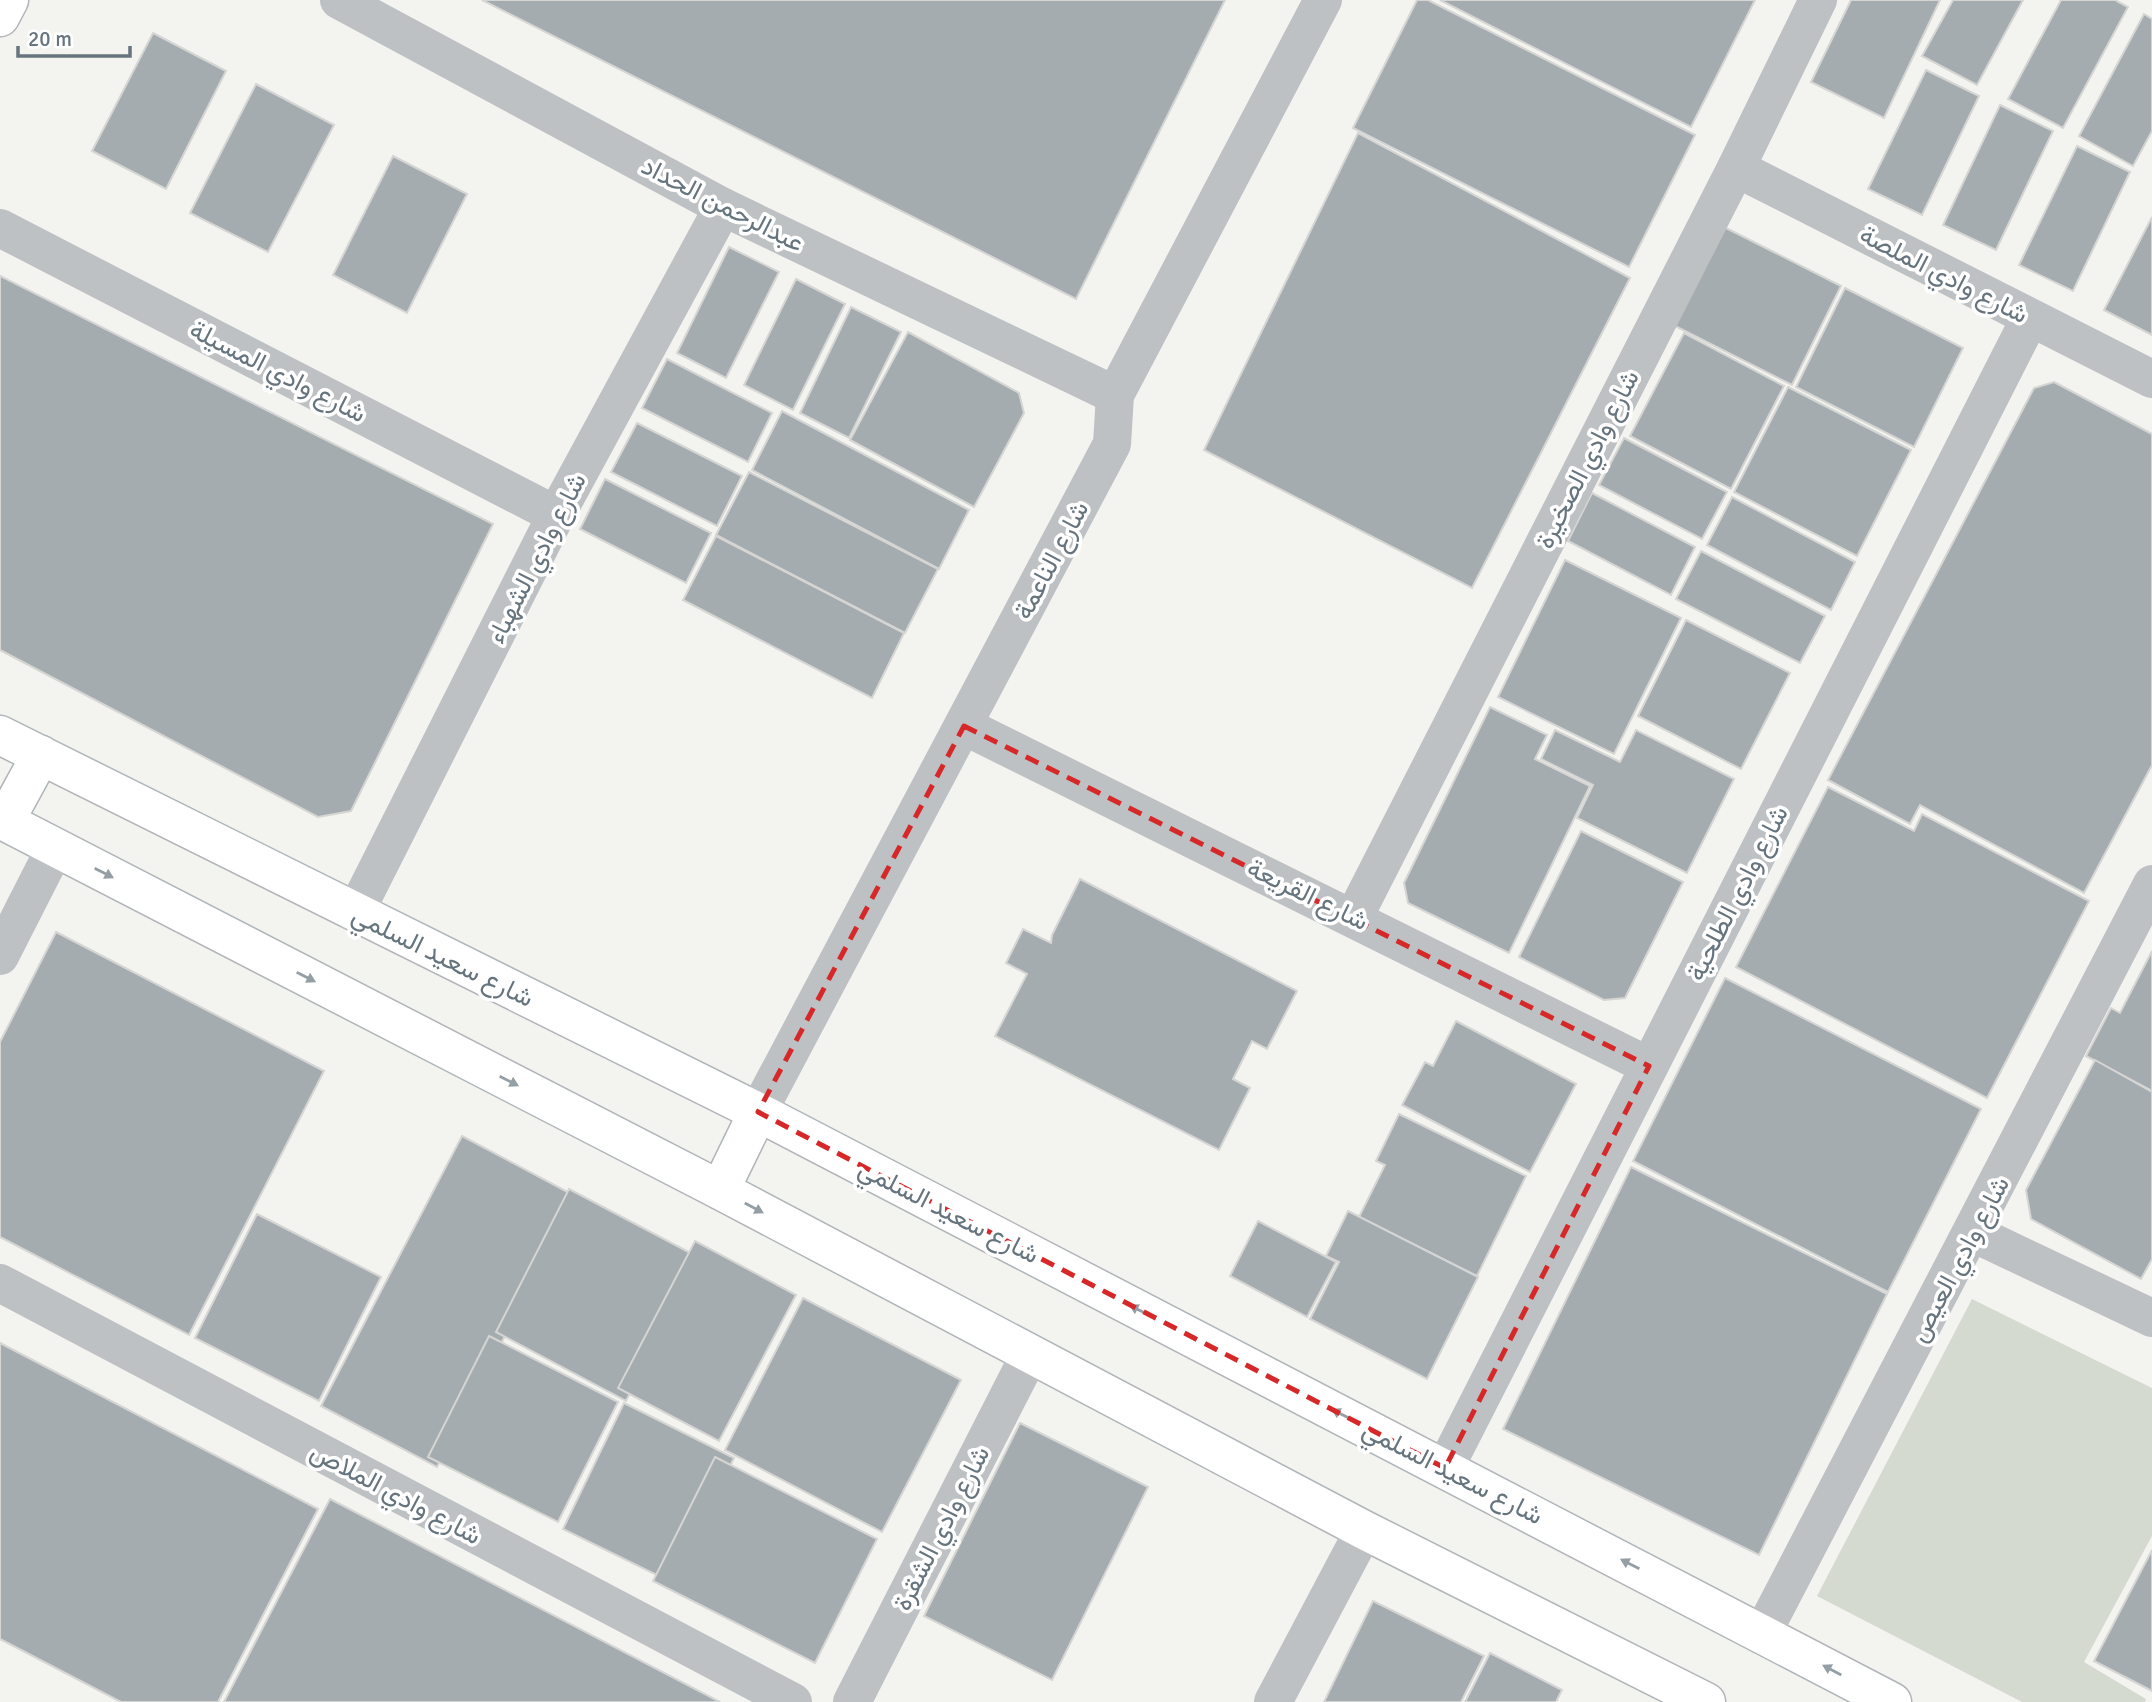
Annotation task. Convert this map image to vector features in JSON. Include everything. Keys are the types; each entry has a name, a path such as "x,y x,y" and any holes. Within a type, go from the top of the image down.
{"street":[{"path":"0,17 9,0"},
{"name":"عبدالرحمن الحداد","path":"339,0 723,207 1115,394"},
{"name":"شارع الناعمة","path":"758,1112 1112,444 1115,394 1323,0"},
{"name":"شارع وادي الصخيرة","path":"1354,917 1736,167 1818,0"},
{"name":"شارع وادي الملصة","path":"1736,167 2152,379"},
{"name":"شارع وادي الشهباء","path":"355,913 556,515 723,207"},
{"name":"شارع وادي المسيلة","path":"0,228 556,515"},
{"name":"شارع وادي الطلحية","path":"1446,1468 2030,318"},
{"name":"شارع القريعة","path":"964,726 1354,917 1649,1066"},
{"name":"شارع سعيد السلمي","path":"0,735 758,1112 1763,1632 1892,1702"},
{"path":"41,755 3,820 720,1190 1364,1530 1706,1702"},
{"path":"0,956 55,848"},
{"name":"شارع وادي العيص","path":"1763,1632 1973,1233 2152,884"},
{"path":"720,1190 758,1112"},
{"path":"1973,1233 2152,1318"},
{"name":"شارع وادي الملاص","path":"0,1283 793,1702"},
{"name":"شارع وادي الشقرة","path":"852,1702 1030,1354"},
{"path":"1273,1702 1364,1530"}],"highlighted area":[{"path":"964,726 1649,1066 1445,1468 758,1112"}],"shaded area":[{"path":"1972,1299 2152,1388 2152,1536 2084,1662 2146,1699 2145,1702 2022,1702 1817,1596"}],"building":[{"path":"482,0 1225,0 1076,299"},
{"path":"1417,0 1428,0 1695,135 1629,267 1353,128"},
{"path":"1440,0 1755,0 1691,127"},
{"path":"1851,0 1940,0 1884,118 1811,82"},
{"path":"1953,0 2023,0 1977,85 1922,56"},
{"path":"2061,0 2115,0 2128,7 2063,128 2008,99"},
{"path":"2144,14 2152,19 2152,131 2133,166 2079,136"},
{"path":"153,33 226,71 166,189 92,151"},
{"path":"1926,70 1979,96 1922,215 1868,189"},
{"path":"256,84 334,125 268,252 190,213"},
{"path":"2000,105 2053,131 1996,250 1943,225"},
{"path":"1358,133 1630,278 1472,588 1204,450"},
{"path":"2077,146 2130,172 2073,291 2019,265"},
{"path":"393,156 467,194 407,313 333,275"},
{"path":"2152,217 2152,335 2104,310"},
{"path":"1722,226 1841,286 1792,385 1673,325"},
{"path":"729,247 779,272 726,378 677,353"},
{"path":"0,276 493,524 351,811 318,817 0,650"},
{"path":"796,279 845,304 793,410 744,385"},
{"path":"1845,288 1963,348 1914,447 1796,387"},
{"path":"851,307 901,332 849,438 800,413"},
{"path":"908,332 1019,393 1024,413 974,507 850,440"},
{"path":"1684,333 1784,386 1731,489 1630,436"},
{"path":"667,359 772,413 748,462 642,408"},
{"path":"2054,382 2152,434 2152,765 2084,893 1920,805 1910,824 1828,780 2034,388"},
{"path":"1788,387 1911,450 1857,556 1734,492"},
{"path":"782,411 969,510 939,569 752,470"},
{"path":"637,423 742,476 717,526 611,472"},
{"path":"1624,438 1727,492 1702,539 1599,485"},
{"path":"749,472 938,569 905,633 716,535"},
{"path":"605,479 711,533 686,583 580,529"},
{"path":"1592,493 1695,547 1671,595 1568,541"},
{"path":"1732,497 1855,562 1831,610 1707,545"},
{"path":"716,536 904,633 872,698 683,600"},
{"path":"1701,551 1825,616 1800,663 1676,599"},
{"path":"1565,560 1681,618 1614,754 1498,697"},
{"path":"1686,620 1790,673 1741,769 1638,716"},
{"path":"1490,707 1547,735 1535,759 1590,786 1509,953 1408,903 1404,883"},
{"path":"1555,730 1620,762 1636,730 1734,779 1687,873 1577,818 1593,785 1541,759"},
{"path":"1828,787 1914,831 1922,814 2089,901 1987,1098 1736,967"},
{"path":"1581,831 1683,882 1625,998 1604,1000 1519,957"},
{"path":"1080,879 1297,991 1267,1049 1252,1041 1233,1079 1250,1088 1219,1150 995,1036 1027,974 1006,963 1023,929 1051,943 1052,935"},
{"path":"56,932 324,1071 189,1335 0,1237 0,1042"},
{"path":"2152,951 2152,1091 2086,1056 2111,1008 2120,1013"},
{"path":"1725,978 1981,1109 1888,1292 1633,1161"},
{"path":"1456,1021 1576,1084 1530,1172 1402,1105 1425,1062 1433,1066"},
{"path":"2095,1060 2152,1092 2152,1259 2141,1279 2031,1219 2026,1190"},
{"path":"1399,1114 1526,1176 1477,1276 1359,1217 1385,1165 1376,1161"},
{"path":"462,1136 577,1197 437,1467 321,1406"},
{"path":"1631,1167 1887,1294 1759,1555 1503,1429"},
{"path":"569,1189 700,1258 626,1401 496,1332"},
{"path":"1348,1211 1478,1277 1427,1379 1310,1319 1339,1262 1326,1256"},
{"path":"257,1214 381,1277 319,1401 195,1338"},
{"path":"1258,1221 1336,1262 1307,1317 1230,1276"},
{"path":"695,1241 796,1295 719,1441 618,1388"},
{"path":"803,1298 961,1380 882,1532 725,1450"},
{"path":"489,1336 618,1402 558,1522 428,1457"},
{"path":"0,1343 318,1509 218,1702 121,1702 0,1639"},
{"path":"624,1403 734,1458 673,1583 563,1529"},
{"path":"1020,1423 1148,1487 1052,1680 924,1616"},
{"path":"715,1457 877,1539 815,1663 653,1581"},
{"path":"330,1499 720,1702 224,1702"},
{"path":"2152,1550 2152,1691 2094,1661"},
{"path":"1373,1601 1484,1656 1461,1702 1324,1702"},
{"path":"1490,1653 1562,1690 1556,1702 1465,1702"}]}
